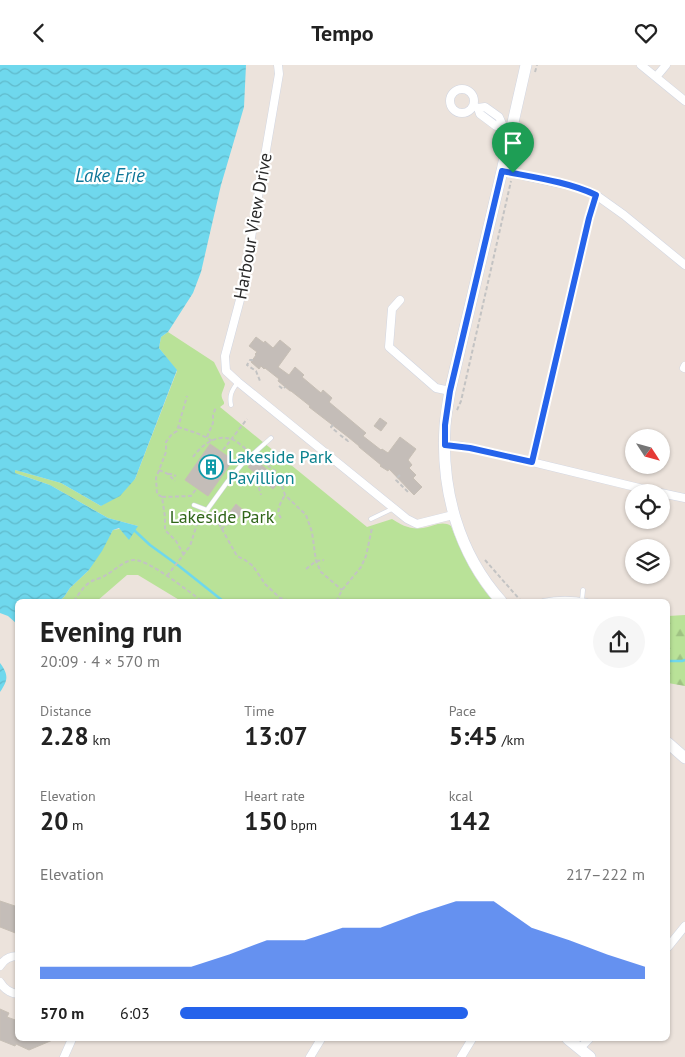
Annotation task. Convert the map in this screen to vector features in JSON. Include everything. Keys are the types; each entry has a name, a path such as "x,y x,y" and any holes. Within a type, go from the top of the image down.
{"street":[{"name":"Harbour View Drive","path":"278,65 279,74 241,296 225,356 226,371 406,519 416,524 453,515"},
{"path":"499,599 478,571 463,542 453,515 446,485 445,425 450,391 502,171 507,127 526,65"},
{"path":"642,65 685,101"},
{"path":"656,77 666,65"},
{"path":"476,107 485,107 499,117 507,127"},
{"path":"502,171 571,186 596,195 624,215 685,265"},
{"path":"532,462 596,195"},
{"path":"400,300 392,309 389,347 436,388 450,391"},
{"path":"445,445 470,448 625,484"},
{"path":"670,495 685,498"},
{"path":"670,745 685,758"},
{"path":"670,945 685,926"},
{"path":"0,966 6,959 15,956"},
{"path":"0,982 11,993 15,994"},
{"path":"64,1057 71,1041"},
{"path":"310,1057 320,1041"},
{"path":"461,1057 471,1041"},
{"path":"571,1041 590,1057"},
{"path":"580,1048 586,1041"}],"lane":[{"path":"231,405 230,394 238,381"},
{"path":"194,505 207,510 228,481 252,454 271,438"},
{"path":"371,519 394,508"},
{"path":"582,599 583,590"},
{"path":"550,599 578,599"}],"path":[{"path":"455,415 461,401 512,179"},
{"path":"253,360 250,360 248,365 256,371 260,381"},
{"path":"279,386 283,389 285,387"},
{"path":"187,396 177,431 166,442 166,452 156,483 157,494 162,497 191,496 197,488"},
{"path":"206,437 213,423 216,407"},
{"path":"223,450 247,419"},
{"path":"333,425 331,427 338,433"},
{"path":"178,427 212,441"},
{"path":"340,435 348,441 350,439"},
{"path":"193,457 200,448 212,441 222,438 232,439 278,473 284,495 306,515 310,523 316,561 321,572 342,591"},
{"path":"159,470 176,476"},
{"path":"168,474 175,481"},
{"path":"400,475 396,480 409,493"},
{"path":"257,481 261,495"},
{"path":"281,518 278,512 284,495"},
{"path":"162,497 165,530 176,541 183,556"},
{"path":"167,576 190,546 198,521 207,510 214,515 236,556 245,560 253,567 265,584 280,598 284,599"},
{"path":"221,529 227,525 234,515"},
{"path":"337,599 361,567 366,556 372,528"},
{"path":"480,555 519,599"},
{"path":"75,599 90,582 133,560 141,561 167,576 199,599"},
{"path":"306,569 316,561 324,560"}],"green space":[{"name":"Lakeside Park","path":"168,332 214,362 225,384 222,395 224,404 220,407 367,527 392,519 410,528 423,528 441,524 451,526 469,565 491,599 178,599 138,575 127,575 99,599 62,599 89,570 113,530 138,526 108,518 50,485 15,473 15,470 61,483 101,506 135,479 177,371 159,348 161,337"},
{"path":"685,615 685,686 670,683 670,616"}],"water":[{"name":"Lake Erie","path":"0,65 246,65 244,107 221,185 201,272 193,293 168,332 161,337 159,348 177,370 135,479 120,496 101,506 61,483 15,470 15,473 50,485 108,518 138,526 129,540 119,528 113,530 89,570 62,599 15,599 15,622 8,616 0,613"},
{"path":"0,663 6,677 5,684 0,692"}],"building":[{"path":"256,337 264,343 265,341 273,348 280,340 291,349 278,367 289,375 295,367 304,375 302,377 321,393 323,390 332,398 329,402 366,433 363,436 381,450 388,453 400,437 416,449 408,460 412,465 409,468 416,475 413,478 422,487 414,495 389,469 388,471 380,466 359,446 278,381 279,379 265,368 261,366 259,369 251,362 257,352 249,346"},
{"path":"380,418 387,423 381,431 374,426"},
{"name":"Lakeside Park Pavillion","path":"210,444 233,460 208,496 185,480"},
{"path":"255,459 280,481 273,489 248,467"},
{"path":"236,504 243,510 238,518 230,512"},
{"path":"0,901 15,906 15,933 0,927"},
{"path":"0,1009 9,1013 7,1017 15,1020 15,1041 50,1041 29,1050 0,1040"}],"waterway":[{"path":"135,531 150,545 220,599"},
{"path":"670,661 685,660"}],"place":[{"name":"Lakeside Park Pavillion","path":"211,467"}],"route":[{"path":"502,171 513,173 571,186 596,195 532,462 470,448 445,445 445,425 450,391 502,171"}]}
